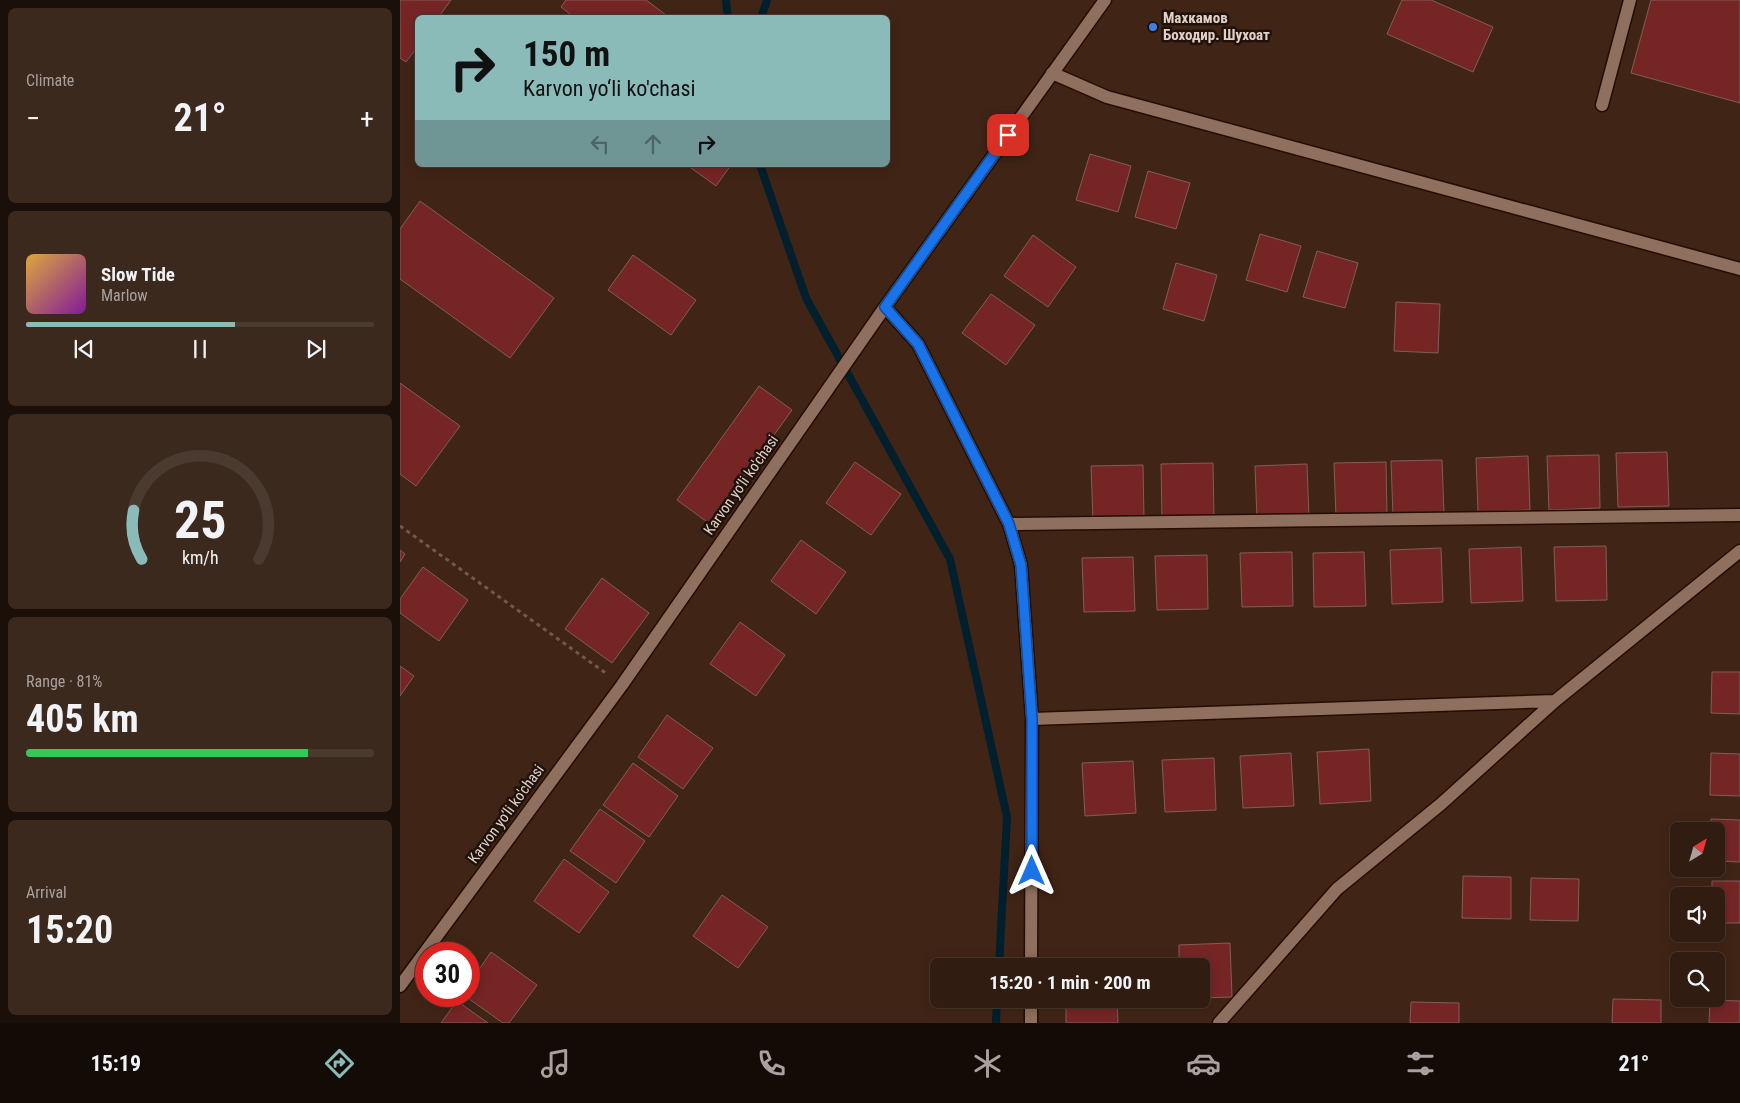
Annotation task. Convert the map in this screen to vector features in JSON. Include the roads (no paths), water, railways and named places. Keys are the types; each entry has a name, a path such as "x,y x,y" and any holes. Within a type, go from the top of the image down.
{"street":[{"name":"Karvon yo‘li ko'chasi","path":"400,986 622,685 885,307 1105,0"},
{"path":"1602,105 1630,0"},
{"path":"1052,73 1107,97 1740,269"},
{"path":"885,307 918,344 1009,524 1021,565 1032,719 1031,958"},
{"path":"1009,524 1740,514"},
{"path":"1219,1023 1336,889 1441,804 1555,701 1740,551"},
{"path":"1032,719 1555,701"},
{"path":"1031,1008 1031,1023"}],"waterway":[{"path":"726,0 728,15"},
{"path":"762,15 767,0"},
{"path":"761,167 806,298 950,559 1007,817 999,958"},
{"path":"996,1023 997,1008"}],"place":[{"name":"Махкамов Боходир. Шухоат","path":"1153,27"}]}
